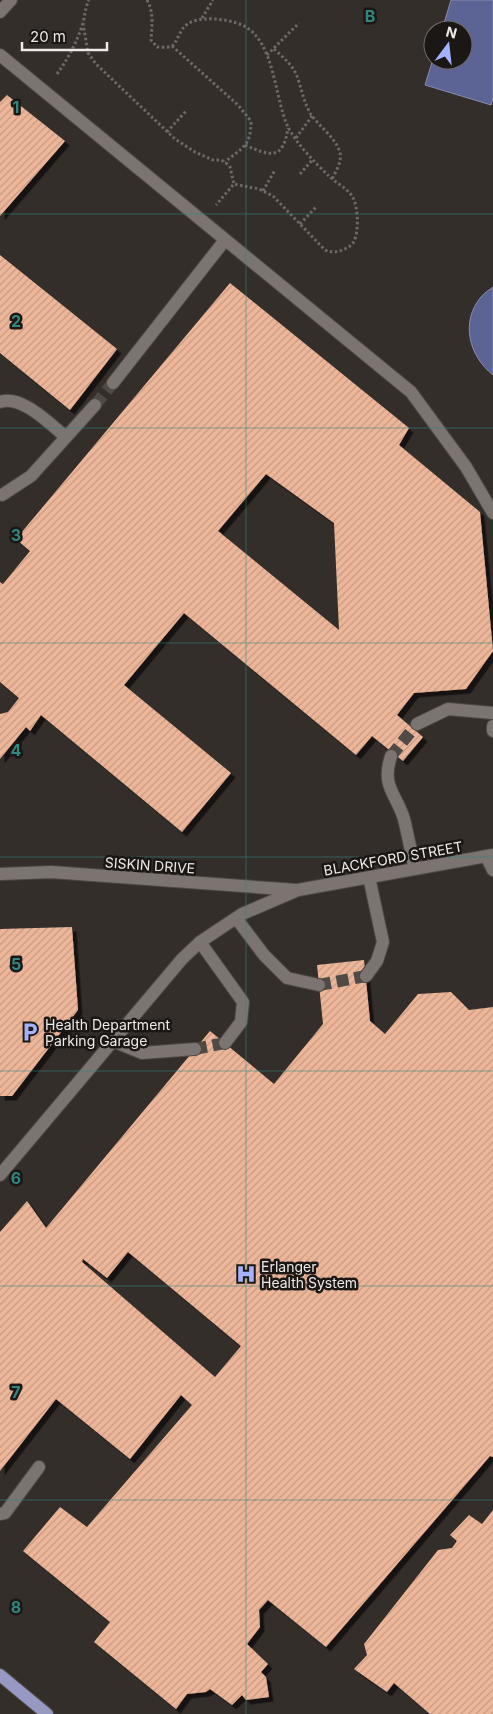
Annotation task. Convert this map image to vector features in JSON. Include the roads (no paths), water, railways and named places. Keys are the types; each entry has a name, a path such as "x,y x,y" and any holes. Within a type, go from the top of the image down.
{"main road":[{"path":"0,1675 47,1714"}],"street":[{"path":"0,12 11,0"},
{"path":"0,55 411,392 466,467 493,513"},
{"path":"112,383 225,240"},
{"path":"0,402 7,399 22,402 66,437"},
{"path":"2,495 31,476 95,405"},
{"path":"417,724 448,709 493,713"},
{"path":"493,726 493,731"},
{"path":"391,756 387,767 389,788 403,817 415,869"},
{"path":"489,856 493,870"},
{"name":"BLACKFORD STREET","path":"298,890 489,856"},
{"name":"SISKIN DRIVE","path":"0,874 51,872 298,890"},
{"path":"366,976 377,962 383,942 369,877"},
{"path":"0,1175 182,959 200,942 242,914 298,890"},
{"path":"236,918 264,955 287,978 319,985"},
{"path":"200,942 243,1002 241,1022 225,1043"},
{"path":"113,1042 142,1053 195,1049"},
{"path":"0,1514 5,1513 39,1467"}],"water":[{"path":"451,0 493,0 493,98 491,105 425,85 430,70 473,70 473,20 445,20"},
{"path":"493,287 493,375 478,358 473,349 469,328 475,307 482,296"}],"tunnel":[{"path":"95,405 113,383"},
{"path":"391,756 417,724"},
{"path":"319,985 366,976"},
{"path":"195,1049 225,1043"}],"place":[{"name":"Health Department Parking Garage","path":"30,1032"},
{"name":"Erlanger Health System","path":"246,1274"}]}
